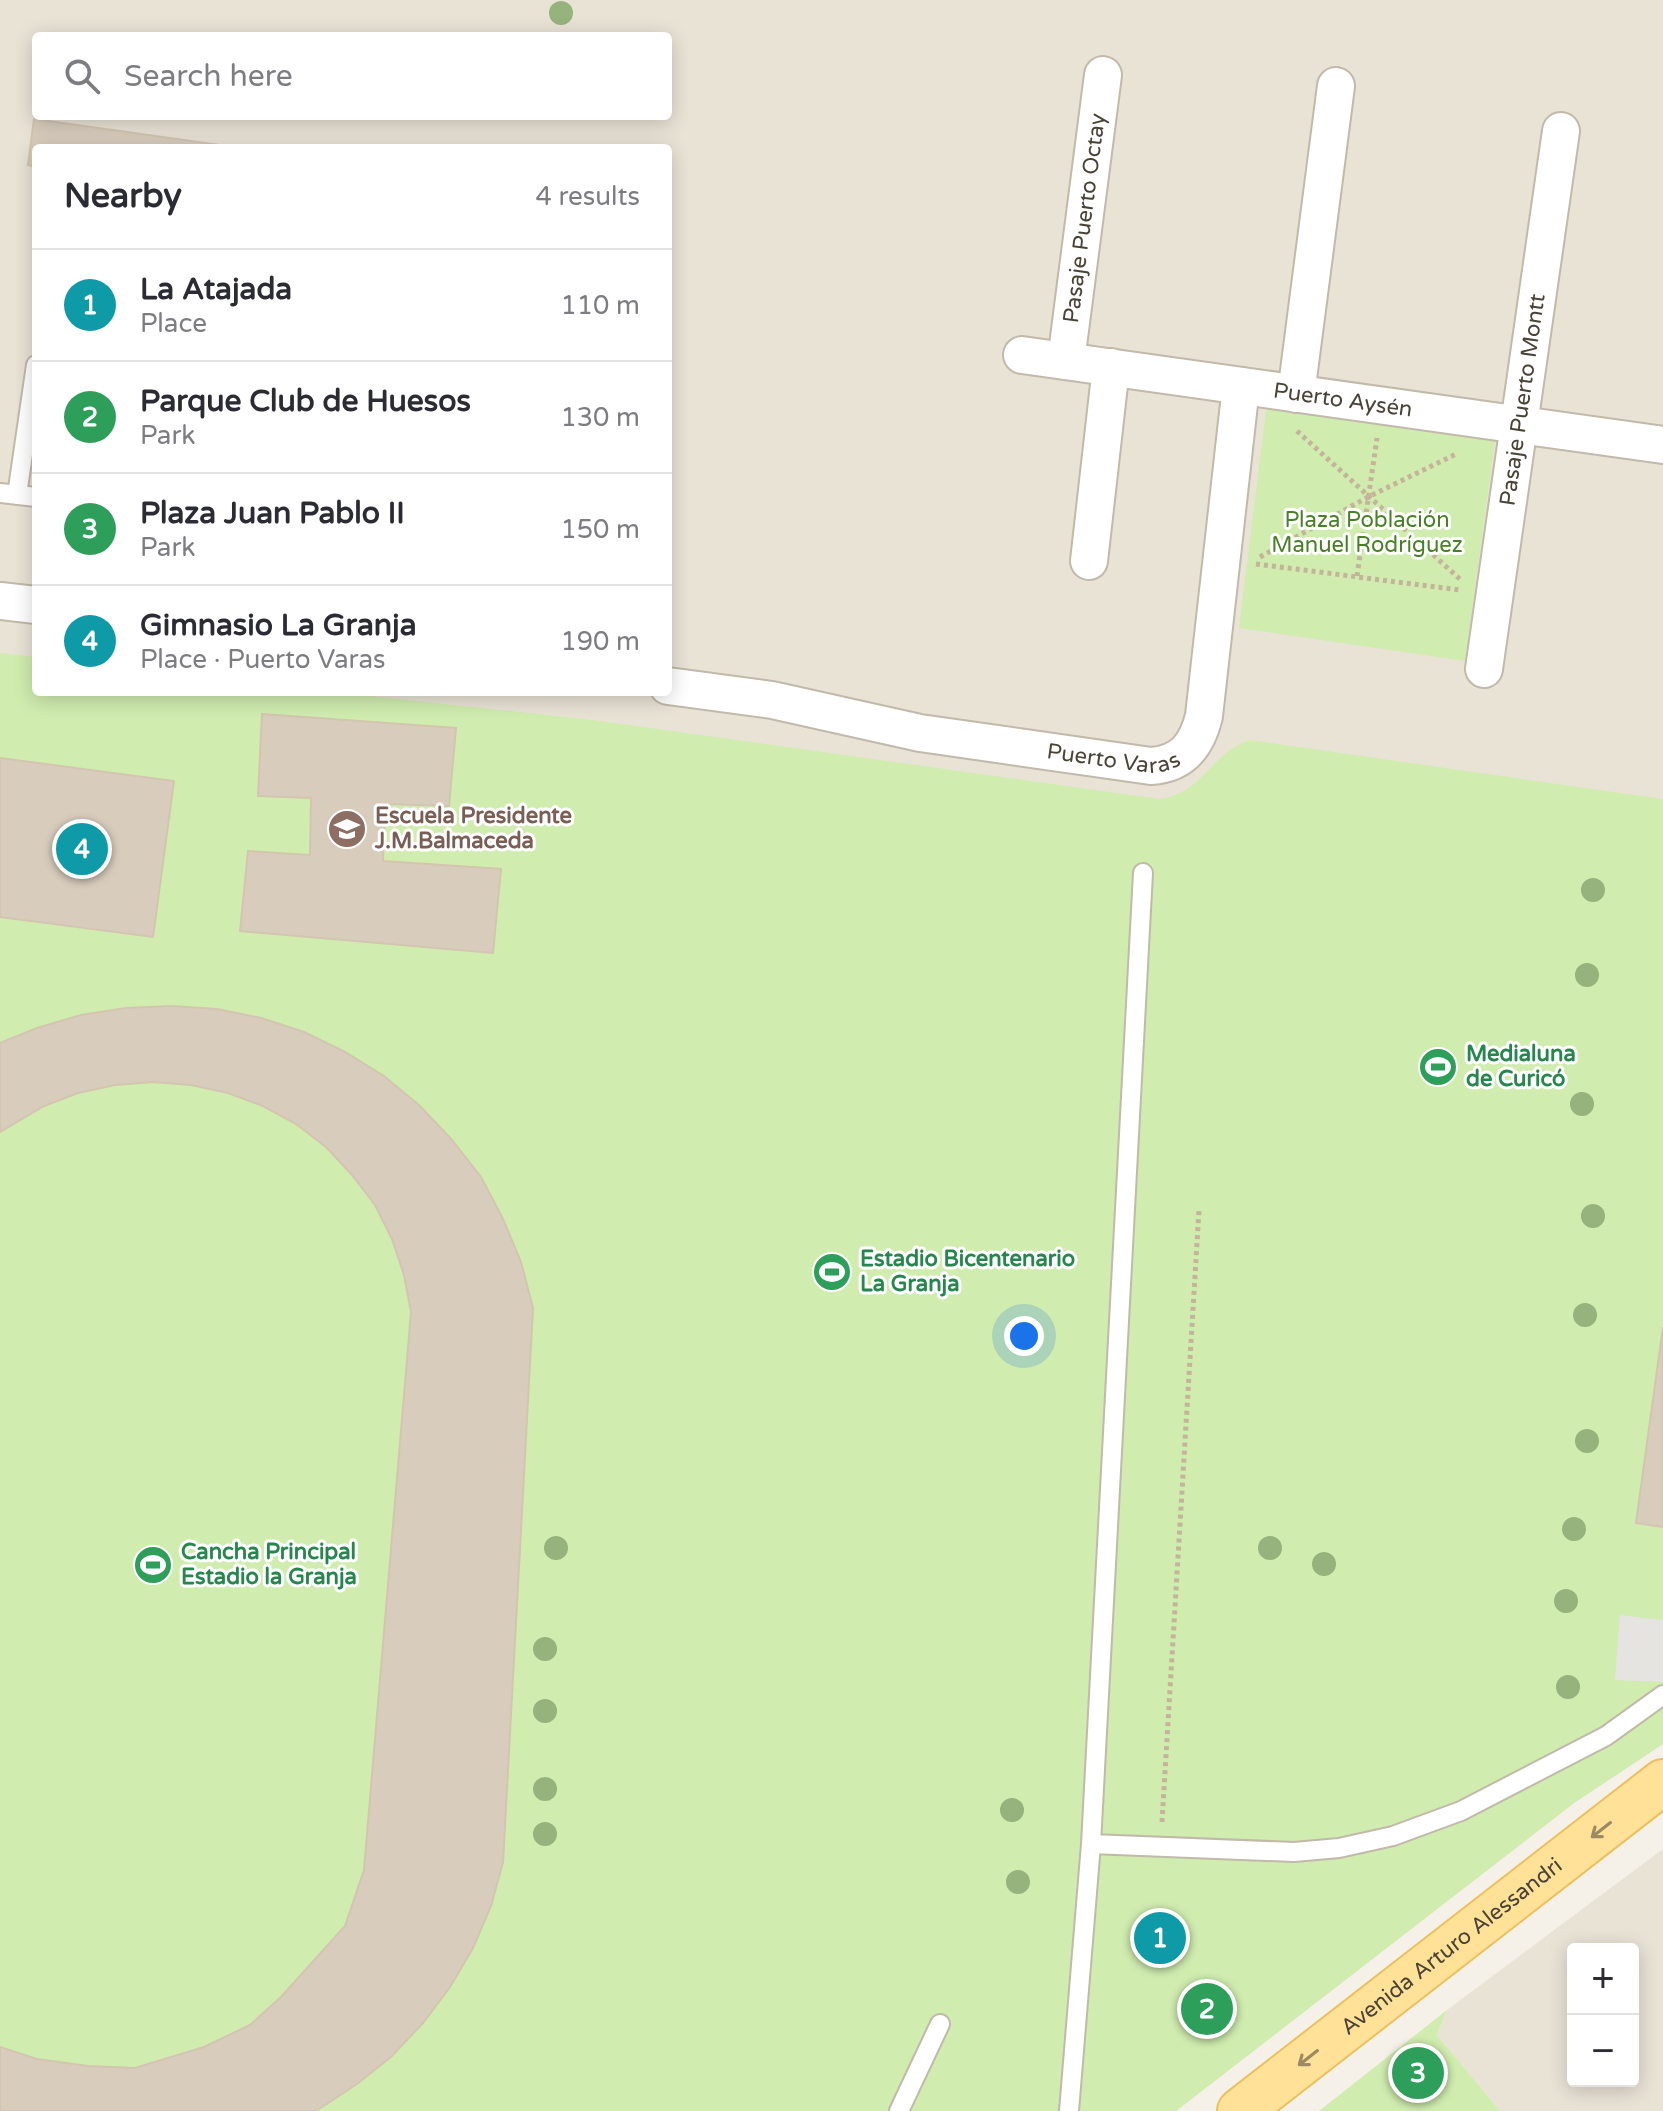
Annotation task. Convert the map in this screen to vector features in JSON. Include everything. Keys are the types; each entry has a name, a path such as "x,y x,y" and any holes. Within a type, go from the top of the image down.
{"main road":[{"name":"Avenida Arturo Alessandri","path":"1256,2104 1663,1782"}],"street":[{"name":"Pasaje Puerto Octay","path":"1066,361 1103,75"},
{"path":"1293,409 1336,86"},
{"name":"Pasaje Puerto Montt","path":"1484,669 1484,593 1519,425 1561,131"},
{"name":"Puerto Aysén","path":"1022,355 1241,386 1293,409 1382,406 1663,445"},
{"path":"1089,561 1111,367"},
{"name":"Puerto Varas","path":"672,687 772,700 920,733 1151,766 1174,762 1194,745 1204,716 1241,386"},
{"path":"0,601 32,605"}],"lane":[{"path":"32,383 8,494 32,497"},
{"path":"1069,2111 1091,1844 1143,873"},
{"path":"1091,1844 1294,1852 1339,1848 1393,1836 1461,1811 1606,1736 1663,1695"},
{"path":"899,2111 940,2024"}],"path":[{"path":"1357,576 1382,406"},
{"path":"1293,409 1368,497 1484,593"},
{"path":"1484,593 1247,563 1368,497 1519,425"},
{"path":"1160,1847 1199,1210"}],"shaded area":[{"name":"Estadio Bicentenario La Granja","path":"0,0 1663,0 1663,1744 1574,1803 1176,2111 0,2111"},
{"path":"1620,1615 1663,1620 1663,1682 1615,1680"},
{"path":"1663,1849 1663,2111 1500,2111 1437,2035 1447,2010"}],"green space":[{"name":"Plaza Población Manuel Rodríguez","path":"1267,403 1496,434 1465,661 1239,628"},
{"name":"Estadio Bicentenario La Granja","path":"0,653 32,657 32,696 370,696 593,720 1160,799 1187,789 1225,754 1250,740 1663,799 1663,1744 1574,1803 1176,2111 0,2111"},
{"path":"1447,2010 1437,2035 1500,2111 1319,2111"}],"building":[{"path":"34,120 212,144 32,144 32,166 28,165"},
{"name":"Escuela Presidente J.M.Balmaceda","path":"262,714 456,728 449,806 385,804 383,861 501,869 493,953 240,931 248,851 310,855 311,798 258,796"},
{"path":"0,758 174,781 153,937 0,917"},
{"path":"172,1006 217,1009 261,1018 304,1032 384,1076 420,1106 481,1177 521,1262 533,1308 503,1862 491,1906 473,1948 450,1987 423,2023 392,2056 357,2084 315,2111 0,2111 0,2047 37,2059 135,2068 204,2047 250,2025 281,1997 345,1926 364,1870 411,1312 404,1275 392,1239 375,1205 326,1147 296,1124 263,1106 228,1093 191,1085 153,1082 115,1085 78,1093 44,1106 0,1132 0,1043 81,1015 126,1008"},
{"path":"1663,1327 1663,1527 1636,1523"}],"place":[{"name":"Escuela Presidente J.M.Balmaceda","path":"347,829"},
{"name":"Gimnasio La Granja","path":"82,849"},
{"name":"Medialuna de Curicó","path":"1438,1067"},
{"name":"Estadio Bicentenario La Granja","path":"832,1272"},
{"name":"Cancha Principal Estadio la Granja","path":"153,1565"},
{"name":"La Atajada","path":"1160,1938"},
{"name":"Parque Club de Huesos","path":"1207,2009"},
{"name":"Plaza Juan Pablo II","path":"1418,2073"}]}
